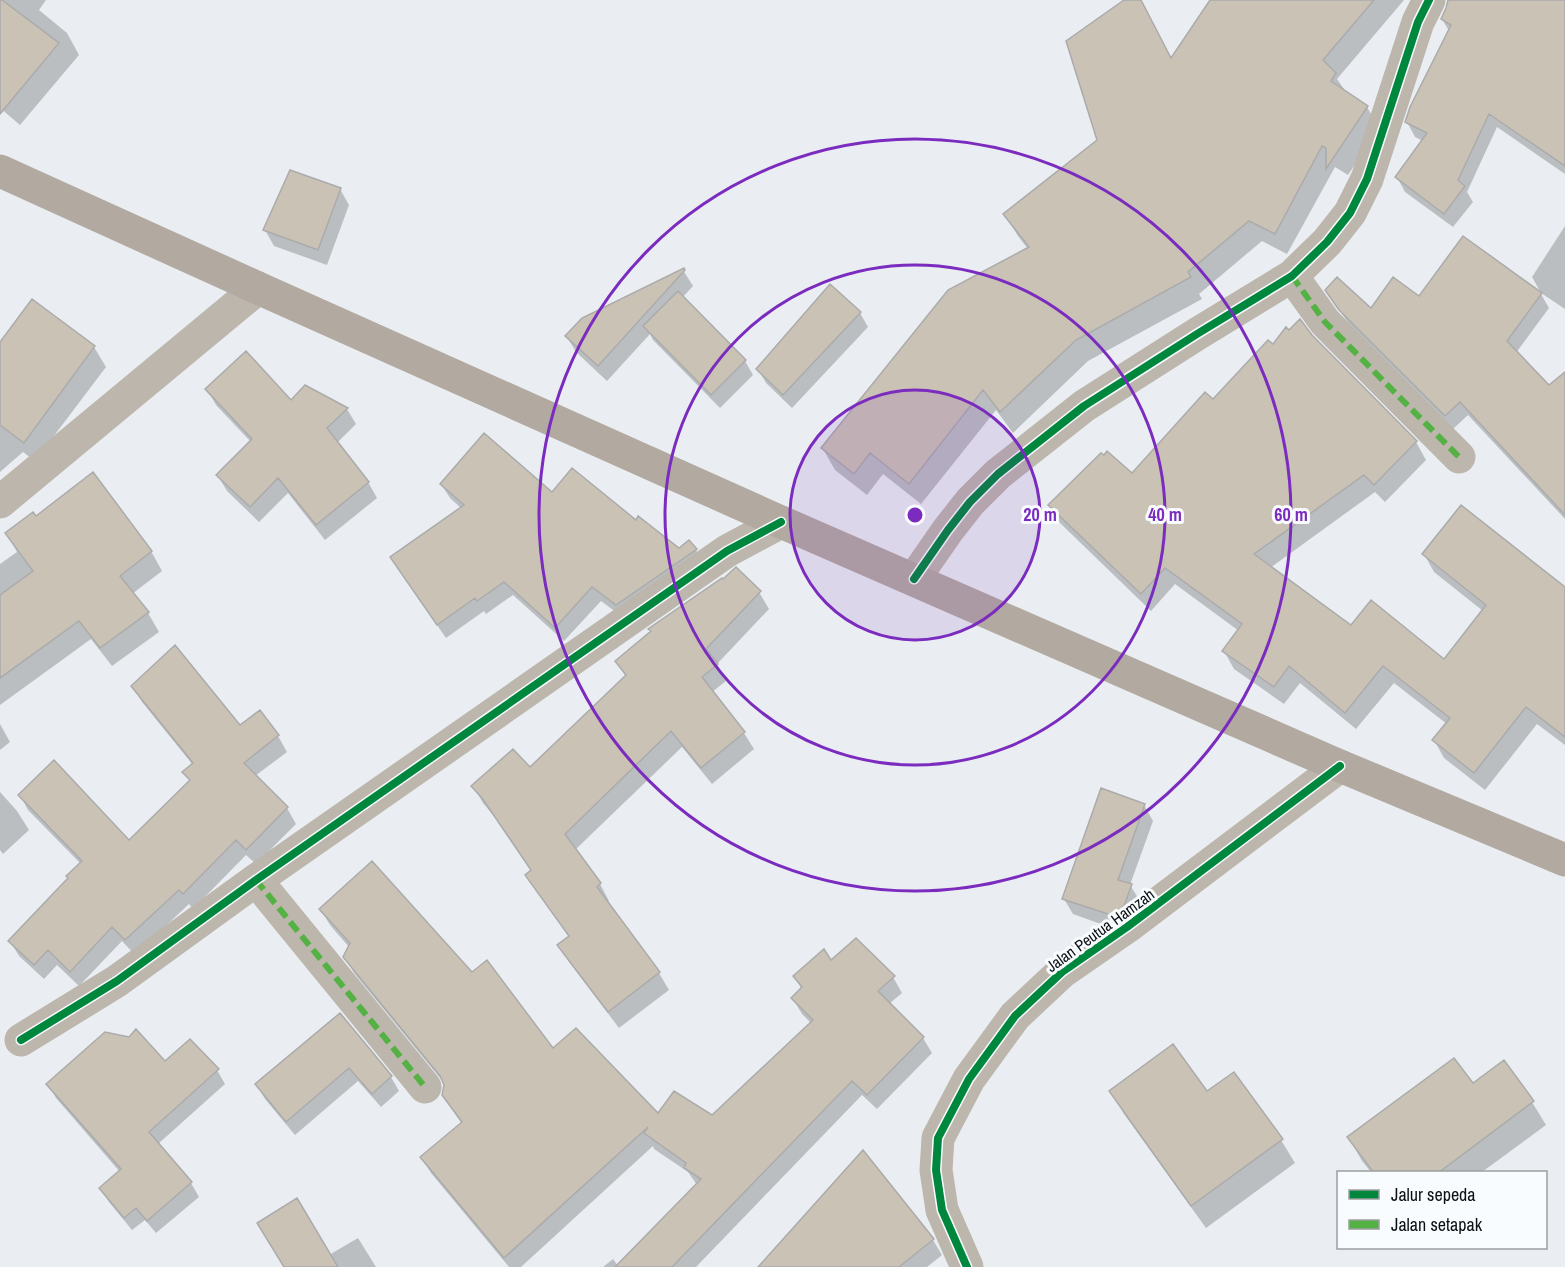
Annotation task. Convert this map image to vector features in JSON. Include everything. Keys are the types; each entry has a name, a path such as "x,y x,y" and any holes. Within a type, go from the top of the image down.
{"main road":[{"path":"0,171 781,522 1340,766 1565,860"}],"street":[{"path":"914,579 963,511 998,474 1083,406 1292,276 1327,242 1350,213 1367,179 1418,22 1430,0"},
{"path":"1292,276 1325,322 1459,457"},
{"path":"0,502 258,288"},
{"path":"21,1040 117,981 256,880 727,552 781,522"},
{"name":"Jalan Peutua Hamzah","path":"967,1267 942,1210 936,1170 938,1138 969,1079 1015,1016 1062,972 1127,927 1340,766"},
{"path":"256,880 425,1087"}],"building":[{"path":"0,0 59,43 0,114"},
{"path":"1124,0 1141,0 1171,58 1210,0 1374,0 1323,60 1336,73 1331,81 1368,106 1326,169 1326,148 1322,146 1275,234 1249,221 1188,272 1191,277 1076,340 1000,412 983,390 909,484 870,453 854,474 821,448 948,290 1029,247 1003,214 1097,140 1066,41"},
{"path":"1448,0 1565,0 1565,166 1489,114 1458,180 1465,186 1444,214 1395,177 1427,133 1405,122 1410,107 1451,25 1441,19"},
{"path":"290,170 341,188 318,250 263,230"},
{"path":"1463,236 1542,293 1507,341 1549,385 1565,372 1565,515 1460,402 1445,416 1339,310 1325,290 1337,277 1371,308 1393,277 1419,296"},
{"path":"684,268 685,270 598,366 565,336 582,318"},
{"path":"830,284 861,312 783,395 756,369"},
{"path":"678,291 746,360 711,395 643,326"},
{"path":"32,299 95,346 24,443 0,425 0,342"},
{"path":"1300,319 1312,335 1417,441 1374,485 1364,475 1254,554 1351,625 1371,600 1444,659 1486,605 1422,554 1461,505 1565,587 1565,737 1526,707 1474,773 1432,740 1450,718 1383,666 1345,713 1289,666 1274,687 1222,651 1242,624 1165,568 1141,594 1048,505 1101,453 1104,455 1107,451 1132,473 1205,392 1213,399 1268,340 1273,344 1286,327 1289,330"},
{"path":"246,351 291,400 305,385 348,408 327,428 369,482 316,525 278,478 250,507 216,475 252,439 205,389"},
{"path":"484,433 552,492 572,468 636,520 638,516 679,548 689,540 697,549 616,605 592,587 555,628 504,582 477,601 475,598 437,625 390,557 464,505 440,484"},
{"path":"93,472 152,551 120,576 149,612 100,648 79,621 0,678 0,595 33,571 5,533 33,512 36,516"},
{"path":"736,567 761,591 706,649 718,664 702,677 745,732 701,768 671,731 565,834 601,883 597,887 660,972 608,1012 557,945 569,936 525,875 531,870 482,798 471,786 513,749 530,767 626,675 615,661 651,631 648,629 723,579"},
{"path":"175,645 240,725 260,710 279,735 244,763 288,807 246,850 236,840 183,894 179,890 125,940 112,927 70,972 48,950 34,965 8,941 82,861 18,795 54,760 129,840 190,780 182,772 193,763 131,686"},
{"path":"1101,788 1145,804 1118,880 1132,884 1124,906 1111,915 1062,899"},
{"path":"372,861 472,972 487,960 553,1048 576,1028 658,1113 674,1091 712,1115 813,1020 791,998 802,987 793,976 824,949 831,960 856,938 895,976 878,991 924,1037 867,1095 852,1081 672,1267 615,1267 701,1179 684,1168 686,1163 644,1133 648,1127 504,1258 420,1157 462,1122 442,1095 444,1085 440,1076 343,957 350,943 319,909"},
{"path":"340,1013 392,1076 372,1094 349,1068 286,1122 255,1084"},
{"path":"136,1029 165,1061 190,1039 219,1069 149,1132 192,1182 147,1221 136,1208 124,1218 99,1188 121,1169 46,1084 105,1032 129,1037"},
{"path":"1173,1044 1207,1091 1234,1072 1283,1139 1191,1206 1109,1091"},
{"path":"1454,1058 1473,1083 1504,1060 1534,1101 1441,1171 1372,1171 1347,1137"},
{"path":"863,1150 934,1239 899,1267 758,1267"},
{"path":"297,1198 338,1267 284,1267 257,1223"}],"marked path":[{"path":"1292,276 1325,322 1459,457"},
{"path":"256,880 425,1087"}],"cycle path":[{"path":"914,579 970,502 998,474 1084,406 1292,276 1327,242 1350,213 1367,179 1418,22 1429,0"},
{"path":"21,1040 117,981 256,880 727,551 781,522"},
{"path":"967,1267 942,1210 936,1170 938,1138 969,1079 1015,1016 1062,972 1127,927 1340,766"}]}
